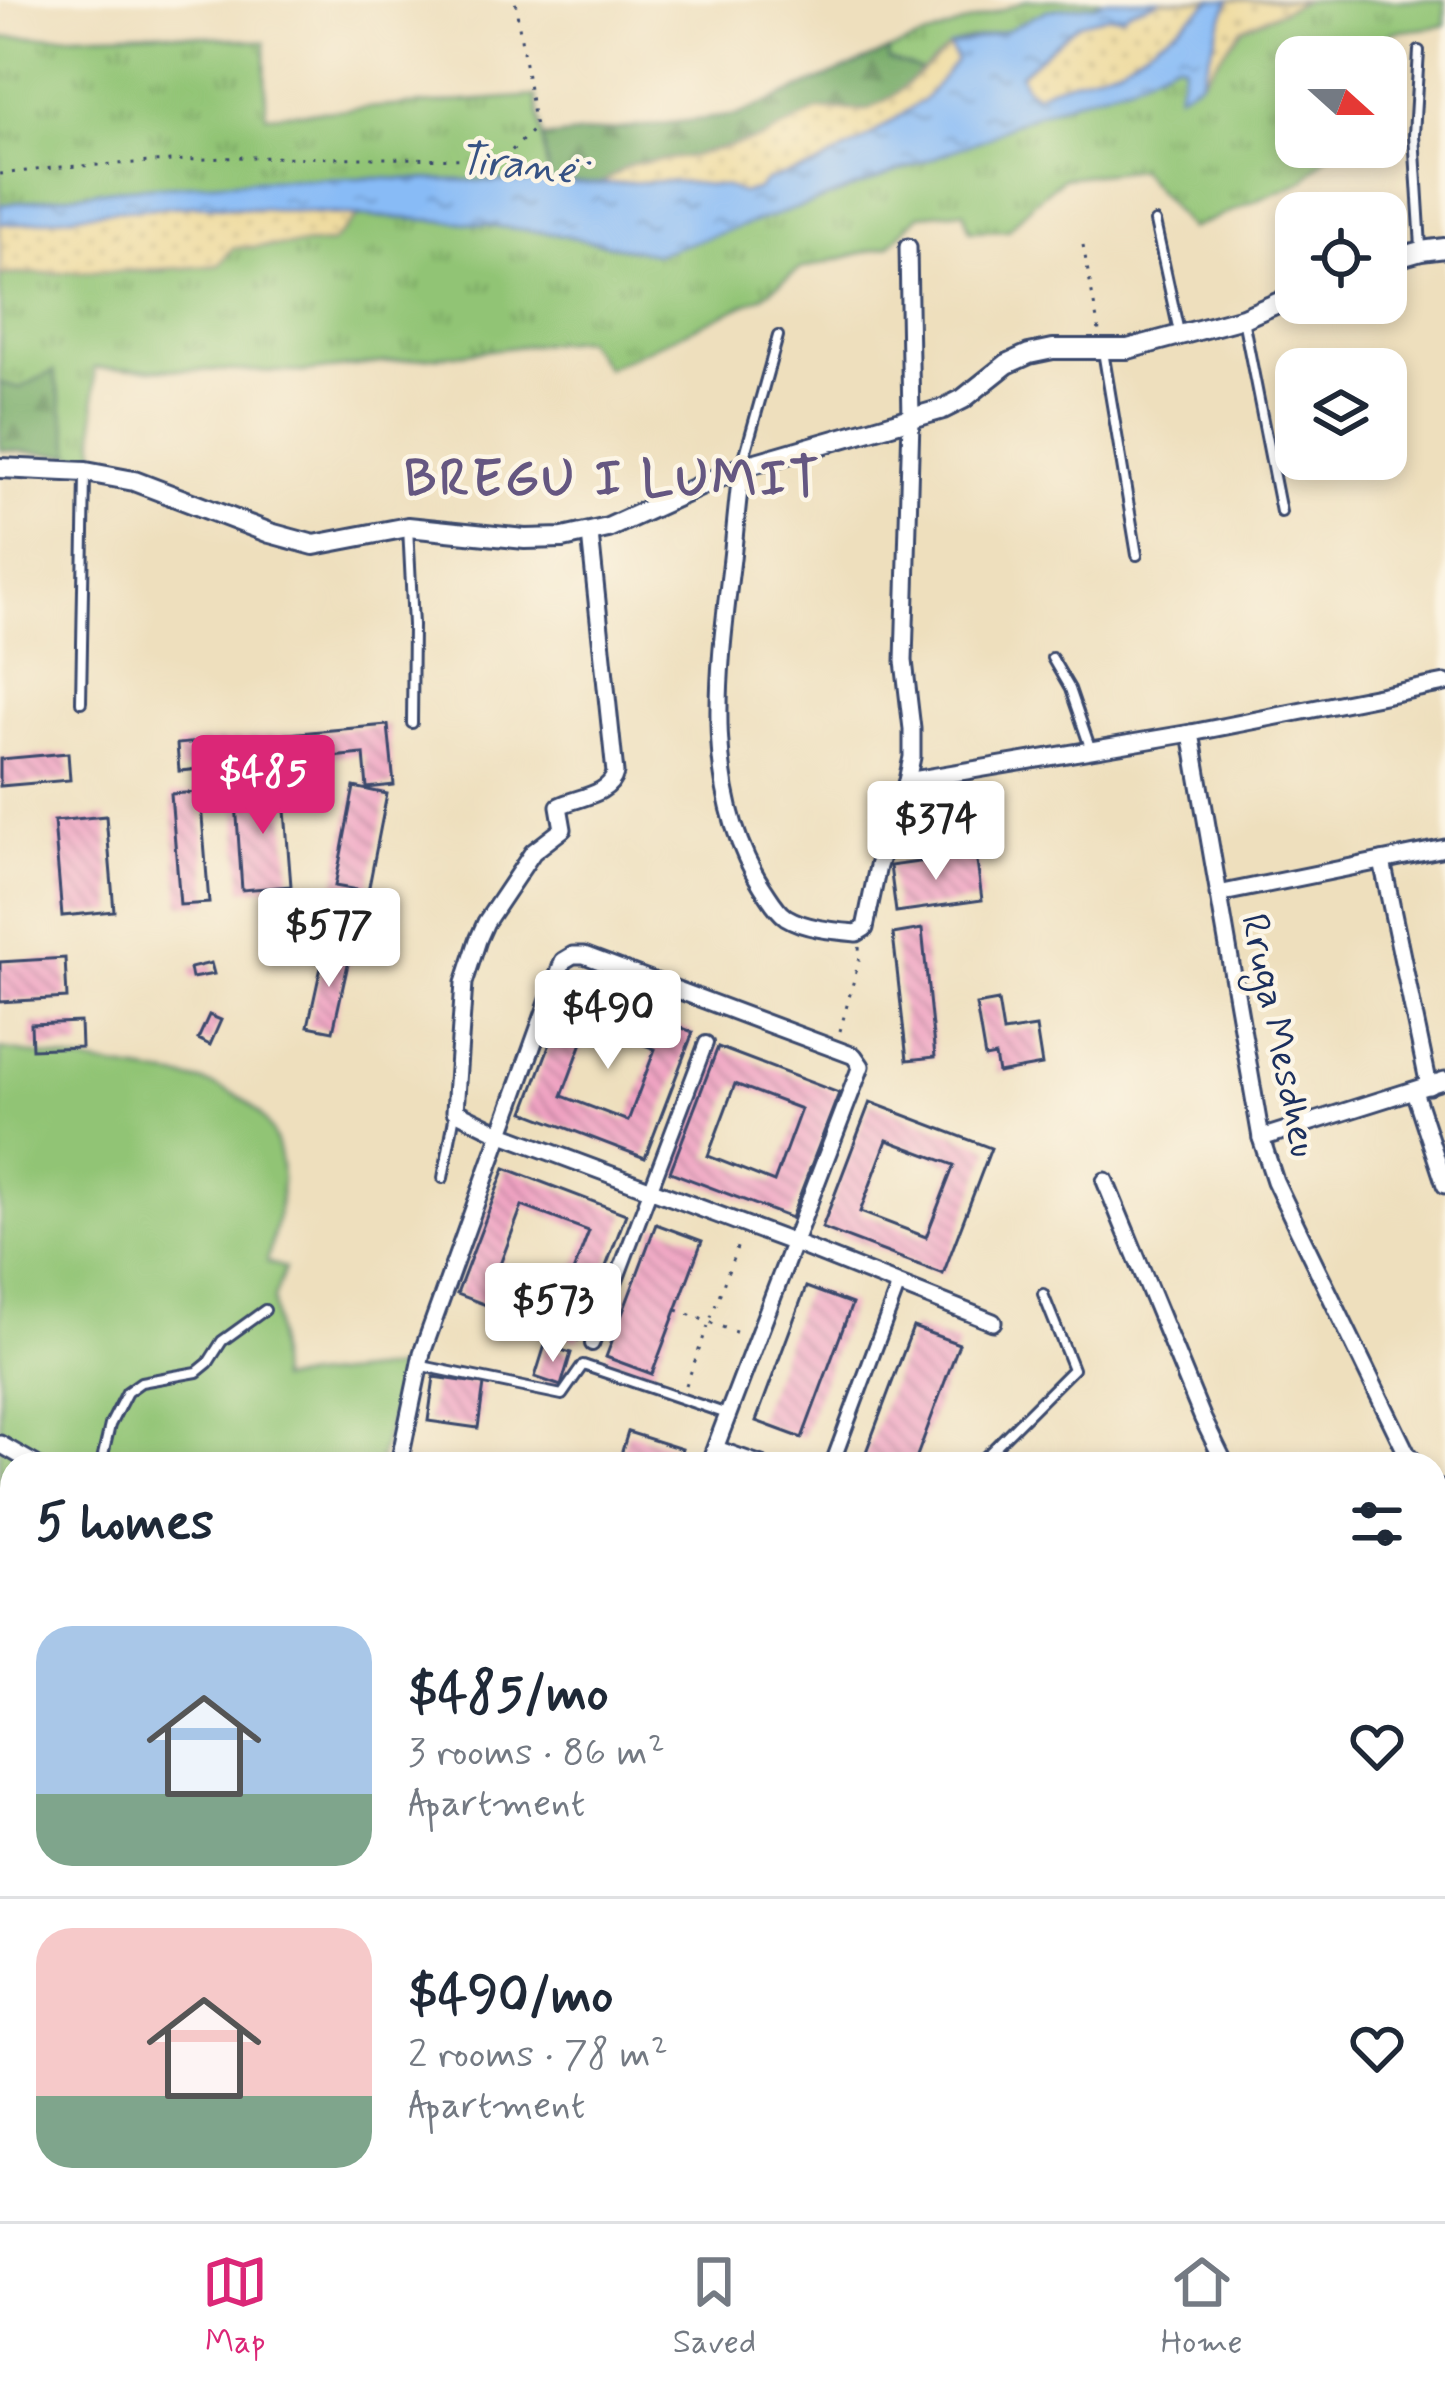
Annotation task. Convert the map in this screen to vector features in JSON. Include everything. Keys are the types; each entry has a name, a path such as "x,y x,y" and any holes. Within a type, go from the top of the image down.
{"street":[{"path":"742,466 719,684 729,808 739,847 774,906 808,926 857,933 865,928 878,866 912,757 904,662 910,419 908,248"},
{"path":"1407,255 1445,248"},
{"path":"0,468 86,472 134,481 314,545 408,527 525,539 590,534 742,466 943,409 1029,354 1129,349 1275,305"},
{"path":"590,534 613,782 559,806 563,829 533,852 486,922 464,983 455,1111 502,1134 993,1322"},
{"path":"907,781 1191,733 1445,683"},
{"name":"Rruga Mesdheu","path":"1191,733 1261,1138 1275,1181 1406,1452"},
{"path":"1218,894 1445,848"},
{"path":"1382,861 1445,1185"},
{"path":"402,1452 422,1353 563,961 573,955 584,955 836,1048 854,1056 861,1066 714,1452"},
{"path":"592,1344 706,1043"},
{"path":"1261,1138 1429,1086"},
{"path":"1105,1181 1219,1452"},
{"path":"836,1452 899,1285"},
{"path":"716,1447 730,1452"}],"lane":[{"path":"1418,51 1414,135 1421,251"},
{"path":"1155,222 1180,334"},
{"path":"1243,318 1281,512"},
{"path":"742,466 778,336"},
{"path":"1103,351 1137,556"},
{"path":"81,702 86,472"},
{"path":"408,527 412,723"},
{"path":"1052,658 1070,689 1091,750"},
{"path":"443,1178 455,1111"},
{"path":"990,1452 1073,1370 1042,1294"},
{"path":"104,1452 110,1425 128,1392 141,1382 197,1372 222,1341 265,1310"},
{"path":"421,1366 562,1395 583,1365 728,1414"}],"path":[{"path":"0,174 242,157 503,159 535,128 515,0"},
{"path":"1083,245 1103,351"},
{"path":"836,1048 860,957 857,933"},
{"path":"682,1398 745,1225"},
{"path":"677,1310 756,1340"}],"green space":[{"path":"1028,0 1106,0 1047,10 1008,30 961,42 923,71 889,60 888,51"},
{"path":"1305,0 1445,0 1445,26 1388,36 1275,36 1275,168 1315,168 1303,181 1190,229 1139,169 1063,178 1008,230 970,231 963,211 919,215 889,246 800,269 761,297 606,368 584,339 304,372 94,368 95,458 72,455 54,372 20,388 0,383 0,275 163,271 233,248 331,243 358,216 544,232 632,250 816,202 1074,100 1129,84 1176,61 1184,64 1179,92 1200,81 1242,29"},
{"path":"158,32 265,42 266,115 536,96 549,182 364,178 116,189 0,205 0,38"},
{"path":"888,51 889,60 923,71 868,110 819,110 764,138 693,156 632,164 600,184 549,182 543,138 738,115"},
{"path":"54,371 72,455 0,450 0,383 20,388"},
{"path":"0,1049 201,1081 248,1102 267,1124 281,1161 280,1201 267,1262 285,1268 274,1299 278,1380 405,1368 381,1452 0,1452"}],"sand":[{"path":"1160,0 1212,0 1167,37 1118,67 1036,96 1026,88 1020,75 1079,23 1122,16"},
{"path":"1229,0 1305,0 1242,29 1200,81"},
{"path":"950,47 956,61 925,99 813,168 767,180 757,190 742,194 726,187 672,181 600,184 632,164 693,156 764,138 819,110 868,110 893,96"},
{"path":"196,205 358,216 331,243 233,248 219,265 0,275 0,223"}],"water":[{"path":"1106,0 1160,0 1123,16 1079,23 1020,74 1026,88 1036,95 1119,66 1212,0 1229,0 1200,81 1178,94 1184,64 1176,61 1129,84 1074,100 816,202 656,254 461,222 196,205 0,223 0,205 116,189 258,180 672,181 742,193 757,190 767,180 813,168 925,99 956,61 950,47 1008,30 1047,10"}],"building":[{"path":"388,725 394,785 367,788 364,754 179,771 177,744"},
{"path":"68,753 70,780 0,786 0,759"},
{"path":"283,785 291,886 242,890 235,788"},
{"path":"354,787 387,794 368,892 335,886"},
{"path":"200,792 209,903 180,905 171,794"},
{"path":"106,816 114,911 62,916 54,821"},
{"path":"976,854 982,900 896,912 890,866"},
{"path":"922,929 935,1057 907,1060 893,934"},
{"path":"325,949 350,955 333,1031 308,1026"},
{"path":"65,958 67,998 0,1002 0,962"},
{"path":"211,963 214,974 192,978 190,968"},
{"path":"572,986 693,1032 645,1158 524,1112","holes":["589,1024 655,1049 628,1121 562,1096"]},
{"path":"998,1001 1003,1032 1036,1027 1042,1065 998,1073 995,1056 985,1058 976,1005"},
{"path":"209,1015 221,1020 210,1045 198,1039"},
{"path":"80,1022 81,1047 32,1049 31,1024"},
{"path":"718,1047 839,1093 791,1218 670,1172","holes":["735,1084 801,1109 774,1182 708,1156"]},
{"path":"870,1102 991,1148 943,1274 822,1228","holes":["887,1140 954,1165 926,1237 860,1212"]},
{"path":"505,1168 626,1214 578,1340 457,1294","holes":["522,1206 589,1231 561,1303 495,1278"]},
{"path":"656,1224 702,1241 652,1374 606,1357"},
{"path":"806,1287 852,1304 802,1438 756,1421"},
{"path":"913,1327 959,1344 918,1452 866,1452"},
{"path":"545,1345 571,1353 561,1386 535,1377"},
{"path":"434,1377 484,1384 478,1428 428,1421"},
{"path":"628,1432 682,1449 681,1452 622,1452"}],"district":[{"name":"BREGU I LUMIT","path":"613,477"}],"water label":[{"name":"Tiranë","path":"516,162"}]}
